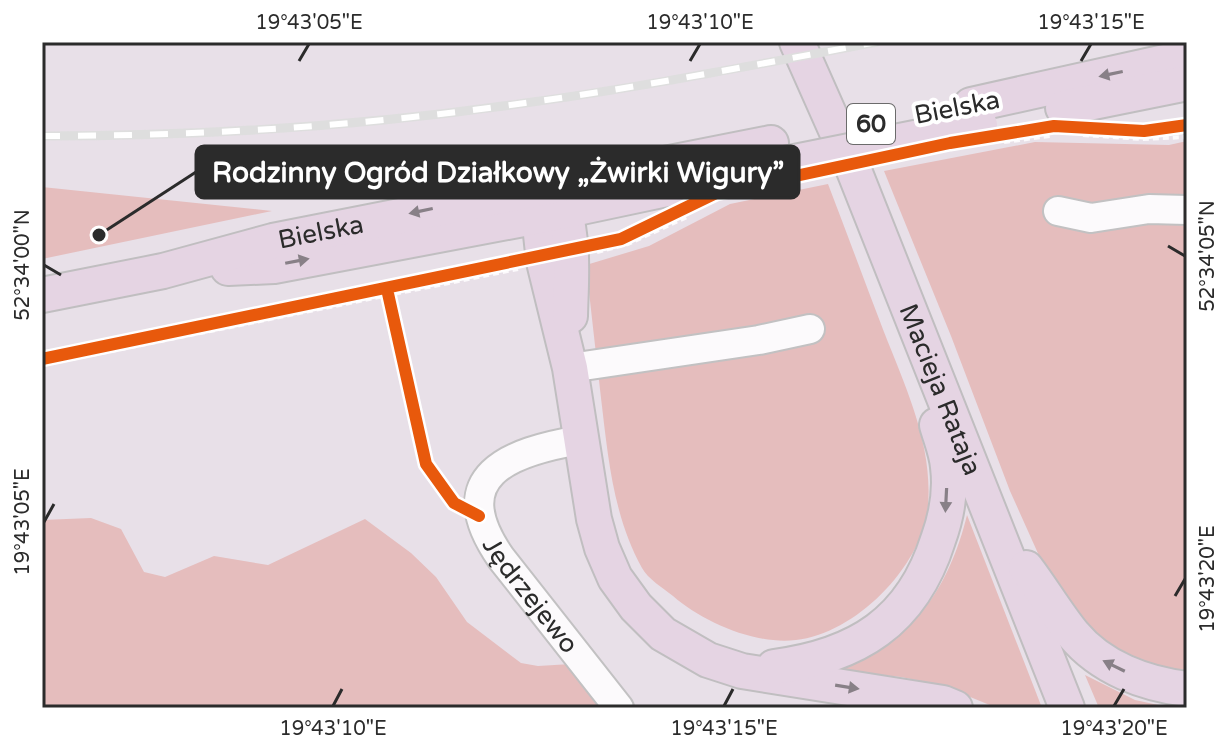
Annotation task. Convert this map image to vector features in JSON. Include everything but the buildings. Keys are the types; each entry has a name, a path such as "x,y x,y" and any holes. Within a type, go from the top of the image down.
{"main road":[{"name":"Macieja Rataja","path":"797,42 853,168 1067,708"},
{"name":"Bielska","path":"986,127 1187,57"},
{"name":"Bielska","path":"42,295 163,271 274,266 773,154 986,127 1187,83"},
{"path":"552,203 570,368 594,519 615,578 636,607 663,634 708,660 742,671 943,703 955,708"},
{"path":"742,671 811,662 861,641 885,625 905,605 924,577 946,518 948,467 900,288"},
{"path":"998,529 1073,635 1103,661 1155,685 1187,689"}],"street":[{"path":"1058,211 1091,218 1149,209 1187,210"},
{"path":"570,368 759,340 810,329"},
{"name":"Jędrzejewo","path":"580,440 531,451 499,465 490,474 481,494 479,516 501,558 619,708"}],"path":[{"path":"986,127 1144,131 1187,125"},
{"path":"1070,131 1142,139 1187,137"},
{"path":"42,359 557,258 621,239 695,209"},
{"path":"388,292 392,310"},
{"path":"42,365 388,292"}],"shaded area":[{"path":"1187,141 1187,680 1098,643 1045,569 1010,491 884,171 1035,142 1169,145"},
{"path":"828,184 916,417 926,461 928,506 914,551 882,593 841,625 818,635 780,641 747,635 714,623 685,606 642,568 624,528 609,464 586,265 649,246 730,204"},
{"path":"42,187 272,211 42,259"},
{"path":"967,515 1042,708 997,708 941,685 844,671 839,666 865,657 887,644 924,609 950,565"},
{"path":"91,518 121,529 144,572 165,577 214,556 268,565 365,519 411,553 436,577 467,622 521,663 538,666 571,664 605,708 42,708 42,520"},
{"path":"1085,675 1135,700 1172,708 1099,708"}],"railway":[{"path":"42,136 223,132 405,118 613,90 877,42"}],"cycle path":[{"path":"42,359 621,239 716,193 950,143 1054,126 1144,131 1187,125"},
{"path":"387,289 426,464 454,503 479,516"}],"place":[{"name":"Rodzinny Ogród Działkowy „Żwirki Wigury”","path":"99,235"}]}
